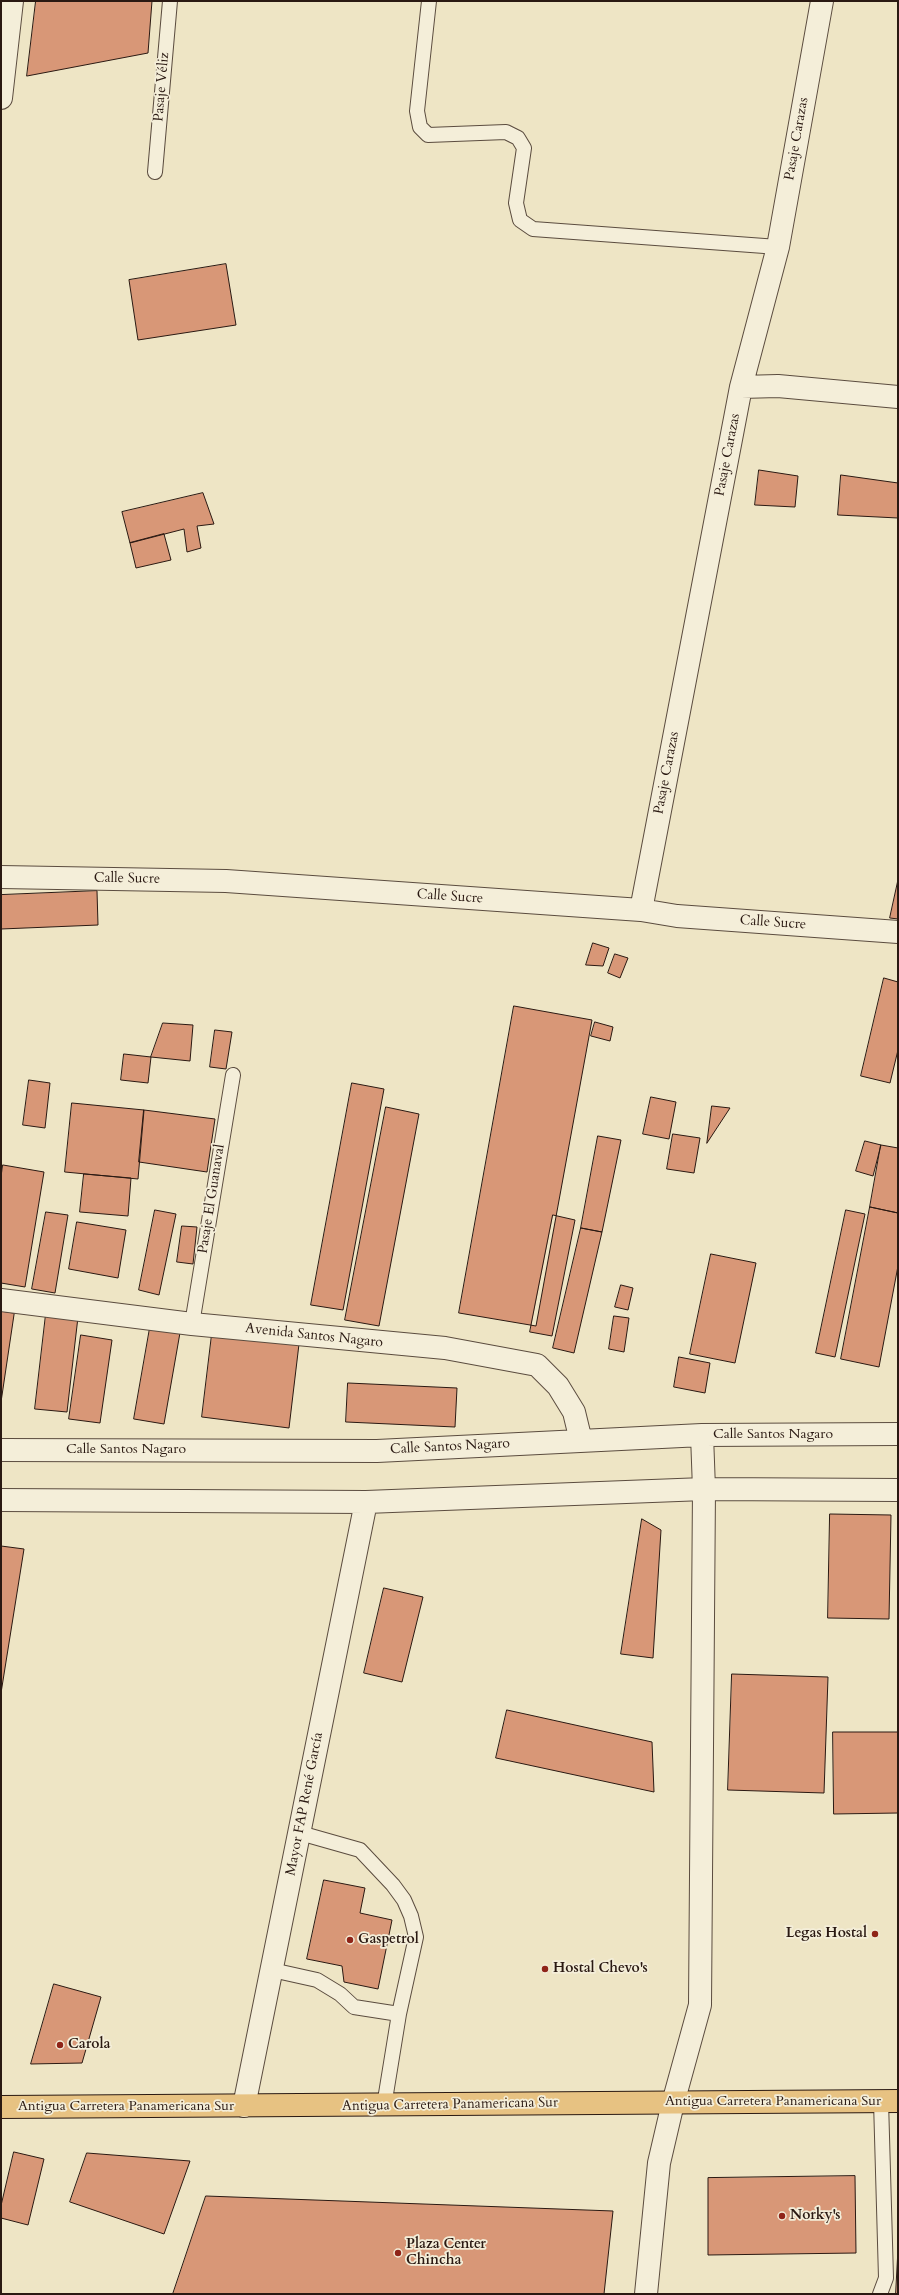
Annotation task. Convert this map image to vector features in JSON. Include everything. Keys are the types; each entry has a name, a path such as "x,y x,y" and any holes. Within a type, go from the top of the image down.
{"highway":[{"name":"Antigua Carretera Panamericana Sur","path":"1,2107 384,2106 890,2101"}],"street":[{"path":"1,98 12,1"},
{"name":"Pasaje Carazas","path":"641,910 741,387 778,247 822,1"},
{"path":"741,387 778,386 898,397"},
{"name":"Calle Sucre","path":"1,877 226,881 641,910 677,916 898,932"},
{"name":"Avenida Santos Nagaro","path":"1,1300 192,1324 445,1348 537,1365 558,1386 570,1405 574,1412 581,1441"},
{"name":"Calle Santos Nagaro","path":"1,1450 377,1450 702,1435 898,1434"},
{"path":"646,2294 659,2162 673,2102 700,2005 704,1489 702,1435"},
{"path":"1,1500 366,1502 704,1489 898,1490"},
{"name":"Mayor FAP René García","path":"244,2106 366,1502"}],"lane":[{"name":"Pasaje Véliz","path":"155,172 170,1"},
{"path":"429,1 417,111 420,127 428,135 506,132 518,138 524,148 516,203 520,220 533,230 778,247"},
{"name":"Pasaje El Guanaval","path":"192,1324 233,1075"},
{"path":"300,1833 360,1850 376,1866 404,1900 411,1916 416,1937 399,2014 384,2106"},
{"path":"272,1970 317,1980 340,1994 354,2007 399,2014"},
{"path":"880,2294 886,2278 890,2101"}],"building":[{"path":"36,1 152,1 148,53 27,76"},
{"path":"226,264 236,325 138,340 129,280"},
{"path":"759,470 798,476 795,507 755,505"},
{"path":"841,475 898,483 898,518 838,515"},
{"path":"203,493 214,524 197,526 201,548 187,552 184,529 130,543 122,512"},
{"path":"164,534 171,560 136,568 130,543"},
{"path":"898,880 898,919 890,918"},
{"path":"97,891 98,925 1,929 1,895"},
{"path":"593,943 609,948 603,966 586,965"},
{"path":"615,954 628,958 620,978 608,973"},
{"path":"884,978 898,982 898,1050 890,1083 861,1076"},
{"path":"514,1006 592,1020 536,1326 459,1313"},
{"path":"595,1022 613,1027 610,1041 591,1036"},
{"path":"163,1023 193,1025 190,1061 151,1057"},
{"path":"215,1030 232,1032 226,1069 210,1067"},
{"path":"124,1054 151,1057 148,1083 121,1080"},
{"path":"29,1080 50,1083 45,1128 23,1125"},
{"path":"352,1083 384,1089 343,1310 311,1305"},
{"path":"651,1097 676,1102 669,1139 643,1134"},
{"path":"72,1103 144,1110 138,1179 65,1172"},
{"path":"712,1106 730,1108 707,1143"},
{"path":"386,1107 419,1114 379,1326 345,1320"},
{"path":"144,1110 215,1119 207,1172 139,1162"},
{"path":"673,1134 700,1138 694,1173 667,1169"},
{"path":"598,1136 621,1140 602,1232 581,1228"},
{"path":"865,1141 881,1145 873,1176 856,1171"},
{"path":"881,1145 898,1148 898,1213 870,1207"},
{"path":"3,1165 44,1172 25,1287 1,1283 1,1177"},
{"path":"84,1174 131,1178 128,1216 80,1212"},
{"path":"870,1207 898,1213 898,1266 879,1367 841,1359"},
{"path":"155,1210 176,1214 159,1295 139,1290"},
{"path":"846,1210 865,1214 835,1357 816,1353"},
{"path":"46,1212 68,1215 55,1293 32,1289"},
{"path":"553,1215 575,1220 552,1336 530,1332"},
{"path":"77,1222 126,1230 118,1278 69,1269"},
{"path":"182,1226 197,1227 193,1264 177,1262"},
{"path":"581,1228 602,1232 574,1353 553,1348"},
{"path":"711,1254 756,1263 735,1363 690,1354"},
{"path":"621,1285 633,1288 628,1310 615,1307"},
{"path":"15,1308 1,1402 1,1311 13,1313"},
{"path":"46,1314 78,1317 67,1412 35,1409"},
{"path":"614,1316 629,1318 624,1352 609,1349"},
{"path":"151,1322 181,1327 164,1424 134,1419"},
{"path":"212,1334 299,1344 289,1428 202,1417"},
{"path":"81,1335 112,1340 100,1423 69,1419"},
{"path":"679,1357 710,1363 705,1393 674,1387"},
{"path":"348,1383 457,1388 455,1427 346,1422"},
{"path":"830,1514 891,1515 889,1619 828,1618"},
{"path":"642,1519 661,1530 653,1658 621,1654"},
{"path":"1,1546 24,1549 1,1693"},
{"path":"384,1588 423,1597 402,1682 364,1673"},
{"path":"732,1674 828,1677 824,1793 728,1790"},
{"path":"507,1710 652,1742 654,1792 496,1758"},
{"path":"833,1732 898,1732 898,1813 834,1814"},
{"name":"Gaspetrol","path":"324,1880 365,1888 360,1913 392,1920 378,1989 344,1982 342,1966 307,1959"},
{"path":"54,1984 101,1997 82,2063 31,2064"},
{"path":"14,2152 44,2159 28,2225 1,2218 1,2206"},
{"path":"87,2153 190,2161 164,2234 70,2202"},
{"name":"Norky's","path":"855,2176 856,2253 708,2255 708,2178"},
{"name":"Plaza Center Chincha","path":"206,2196 613,2211 604,2294 173,2294"},
{"path":"898,2249 898,2294 896,2294"}],"place":[{"name":"Legas Hostal","path":"875,1934"},
{"name":"Gaspetrol","path":"350,1940"},
{"name":"Hostal Chevo's","path":"545,1969"},
{"name":"Carola","path":"60,2045"},
{"name":"Norky's","path":"782,2216"},
{"name":"Plaza Center Chincha","path":"398,2253"}]}
